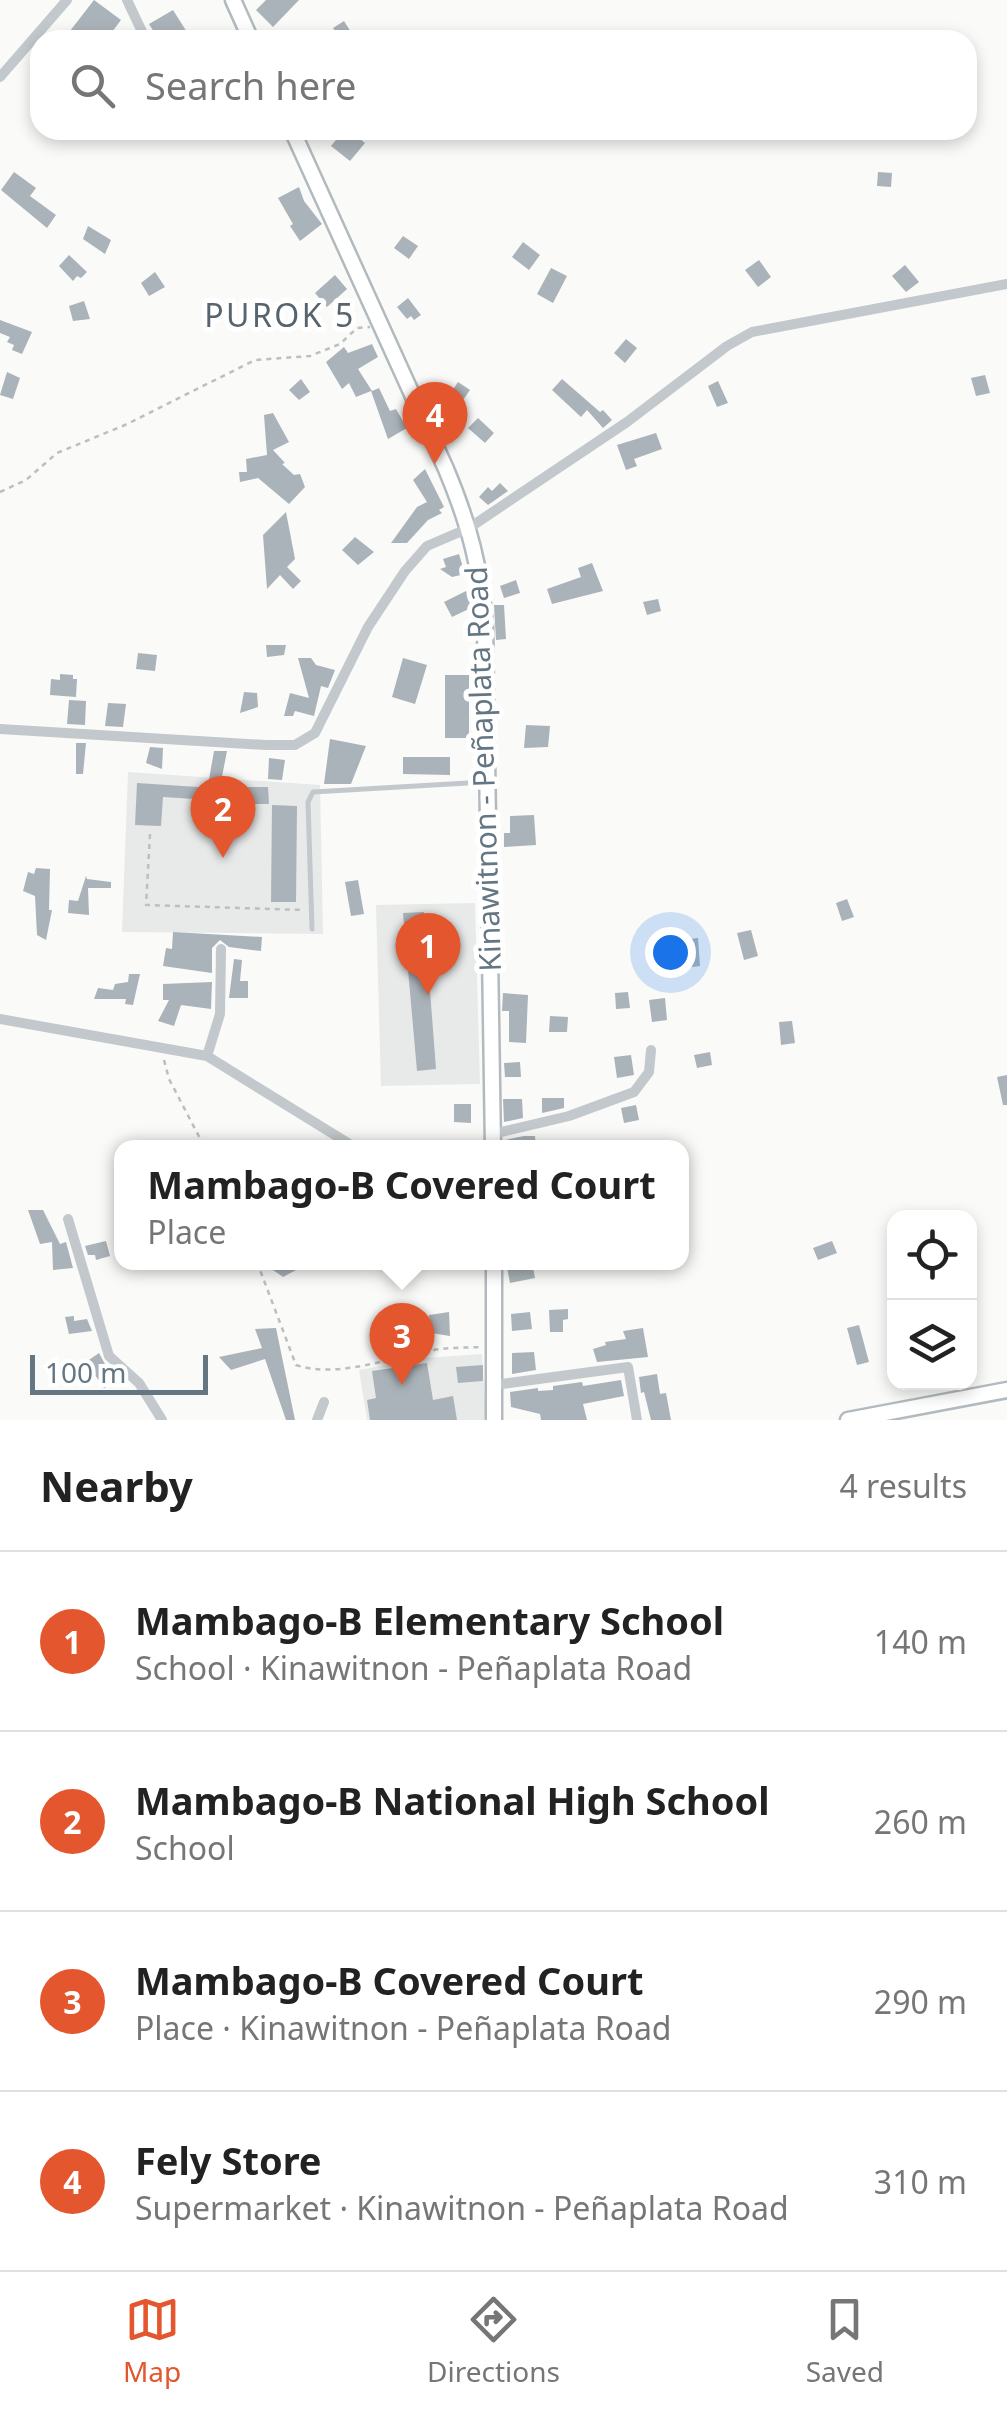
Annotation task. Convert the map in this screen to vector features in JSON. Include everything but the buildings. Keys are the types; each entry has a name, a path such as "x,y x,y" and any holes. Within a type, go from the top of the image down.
{"street":[{"path":"41,30 68,0"},
{"path":"127,0 141,30"},
{"path":"233,0 246,30"},
{"path":"0,76 30,42"},
{"name":"Kinawitnon - Peñaplata Road","path":"297,140 469,528 482,587 493,1140"},
{"path":"0,728 266,745 295,745 307,740 322,721 359,644 404,571 427,546 469,528 627,422 727,346 752,332 1007,284"},
{"path":"207,1056 220,1014 221,948"},
{"path":"0,1019 207,1056 343,1140"},
{"path":"496,1140 634,1092 649,1072 652,1050"},
{"path":"56,1234 69,1225 109,1356 139,1383 162,1420"},
{"path":"494,1270 494,1420"},
{"path":"494,1385 628,1367 637,1420"},
{"path":"848,1420 1007,1390"},
{"path":"317,1420 324,1402"}],"lane":[{"path":"312,929 308,802 313,792 488,782"}],"path":[{"path":"0,492 26,480 57,452 125,425 255,360 310,356 340,344 357,328 381,326"},
{"path":"150,834 146,905 311,910"},
{"path":"162,1049 169,1079 201,1140"},
{"path":"261,1270 296,1365 316,1372 438,1349 494,1346"}],"shaded area":[{"path":"128,772 320,785 323,934 122,932"},
{"path":"475,903 480,1084 381,1086 376,905"},
{"path":"482,1354 486,1420 367,1420 359,1370 425,1358"}],"place":[{"name":"Fely Store","path":"435,464"},
{"name":"Mambago-B National High School","path":"223,858"},
{"name":"Mambago-B Elementary School","path":"428,995"},
{"name":"Mambago-B Covered Court","path":"402,1385"}],"district":[{"name":"PUROK 5","path":"280,316"}]}
